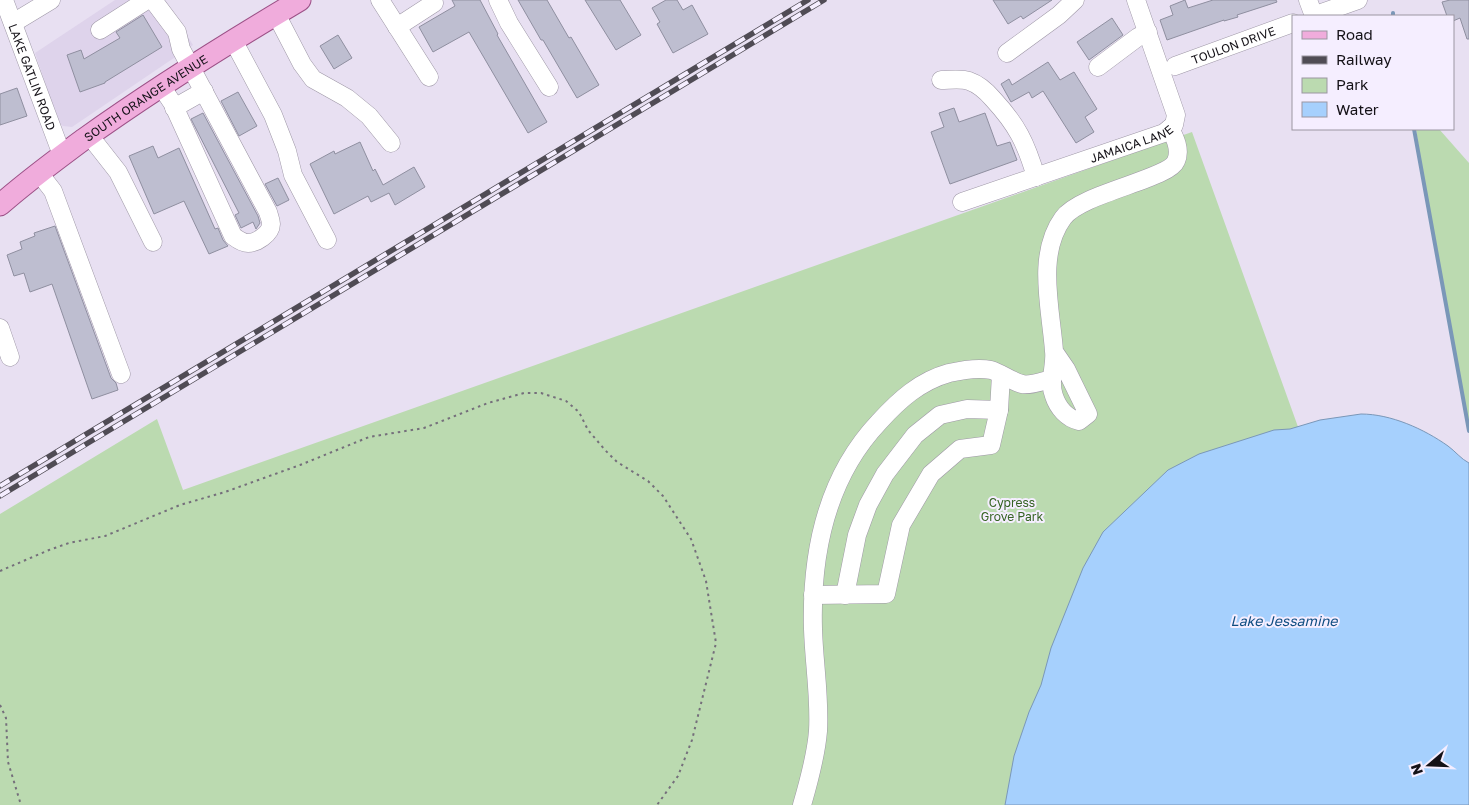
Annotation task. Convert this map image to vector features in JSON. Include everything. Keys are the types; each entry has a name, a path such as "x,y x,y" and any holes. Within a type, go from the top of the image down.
{"main road":[{"name":"SOUTH ORANGE AVENUE","path":"0,205 39,172 89,135 190,67 300,0"}],"street":[{"name":"LAKE GATLIN ROAD","path":"4,0 62,155"},
{"path":"13,23 51,0"},
{"path":"100,30 147,0"},
{"path":"153,0 177,32 181,49 190,67 268,212 271,223 270,230 265,236 249,243 242,242 233,236 174,108 161,86"},
{"path":"380,0 429,77"},
{"path":"498,0 509,23 549,87"},
{"path":"1007,53 1059,15 1075,0"},
{"name":"JAMAICA LANE","path":"962,202 1164,133 1174,126 1176,115 1136,0"},
{"path":"1308,0 1313,15"},
{"path":"1316,15 1358,0"},
{"path":"397,27 434,3"},
{"path":"276,14 302,64 313,79 347,98 369,116 391,143"},
{"name":"TOULON DRIVE","path":"1175,66 1292,24"},
{"path":"1098,67 1138,37 1148,32"},
{"path":"233,40 273,115 287,151 293,176 327,240"},
{"path":"941,80 968,80 986,91 1010,117 1021,136 1036,177"},
{"path":"174,108 204,91"},
{"path":"1055,353 1066,369 1088,414 1079,421 1069,418 1053,395 1052,379 1055,353 1048,306 1047,280 1049,254 1053,236 1063,218 1075,208 1098,196 1149,178 1172,167 1176,161 1177,151 1176,140 1170,128"},
{"path":"89,135 118,172 153,242"},
{"path":"39,172 53,190 121,374"},
{"path":"0,328 10,357"},
{"path":"802,805 813,765 818,731 813,595 815,559 823,526 835,490 851,459 872,429 911,391 933,379 950,373 972,369 992,370 1024,384 1052,379"},
{"path":"813,595 886,594 901,525 931,474 960,449 990,445 999,410 1001,375"},
{"path":"845,595 857,535 868,505 885,474 915,435 940,415 967,409 999,410"}],"path":[{"path":"0,571 49,550 69,543 105,536 180,505 253,482 369,436 424,428 488,404 524,393 542,393 566,401 579,412 588,430 617,462 648,481 663,496 690,539 706,581 716,643 692,740 678,776 657,805"},
{"path":"0,705 6,718 8,762 21,805"}],"shaded area":[{"path":"115,0 165,0 193,45 72,127 63,126 57,118 35,53"}],"green space":[{"path":"1416,130 1440,130 1469,163 1469,426 1424,184"},
{"name":"Cypress Grove Park","path":"1192,132 1434,805 0,805 0,514 157,419 183,490"}],"water":[{"name":"Lake Jessamine","path":"1361,414 1384,417 1418,428 1448,446 1469,463 1469,805 1005,805 1014,756 1029,712 1041,685 1051,648 1083,568 1103,532 1168,470 1199,454 1274,430 1290,429 1320,420"}],"building":[{"path":"452,0 480,0 497,35 547,122 528,133 469,32 433,52 419,27 455,6"},
{"path":"518,0 547,0 599,85 577,98"},
{"path":"585,0 620,0 641,35 616,50"},
{"path":"666,0 677,0 683,10 692,5 708,34 673,53 657,24 660,22 652,8"},
{"path":"993,0 1052,0 1023,19 1021,16 1008,24"},
{"path":"1185,0 1188,8 1213,0 1276,0 1277,2 1167,40 1160,20 1173,15 1170,6"},
{"path":"1469,0 1469,39 1467,39 1460,18 1454,21 1454,15 1447,15 1442,2"},
{"path":"143,15 162,47 105,83 80,92 67,55 81,50 84,59 120,38 116,32"},
{"path":"1112,18 1123,35 1089,60 1077,42"},
{"path":"338,35 352,58 334,69 320,46"},
{"path":"1048,62 1060,80 1074,72 1097,109 1085,117 1094,132 1076,143 1043,91 1032,98 1029,92 1011,102 1001,84 1009,79 1012,85"},
{"path":"17,88 27,116 0,125 0,94"},
{"path":"238,92 257,126 239,136 221,101"},
{"path":"954,108 959,122 985,113 997,146 1010,142 1017,160 950,184 931,132 944,127 939,113"},
{"path":"203,113 258,216 260,223 256,229 253,222 241,228 235,215 239,213 191,119"},
{"path":"360,142 373,171 375,169 383,185 414,167 425,187 395,205 389,193 371,202 368,196 334,214 310,164 334,151 335,154"},
{"path":"153,146 158,158 179,148 215,229 218,228 228,246 209,254 184,201 154,214 129,156"},
{"path":"278,178 289,200 277,206 265,184"},
{"path":"55,226 111,378 116,383 118,390 92,399 52,284 30,292 24,273 14,276 7,255 22,249 20,242 35,236 34,233"}],"waterway":[{"path":"1414,130 1469,431"}],"railway":[{"path":"0,486 808,0"},
{"path":"0,496 824,0"}]}
